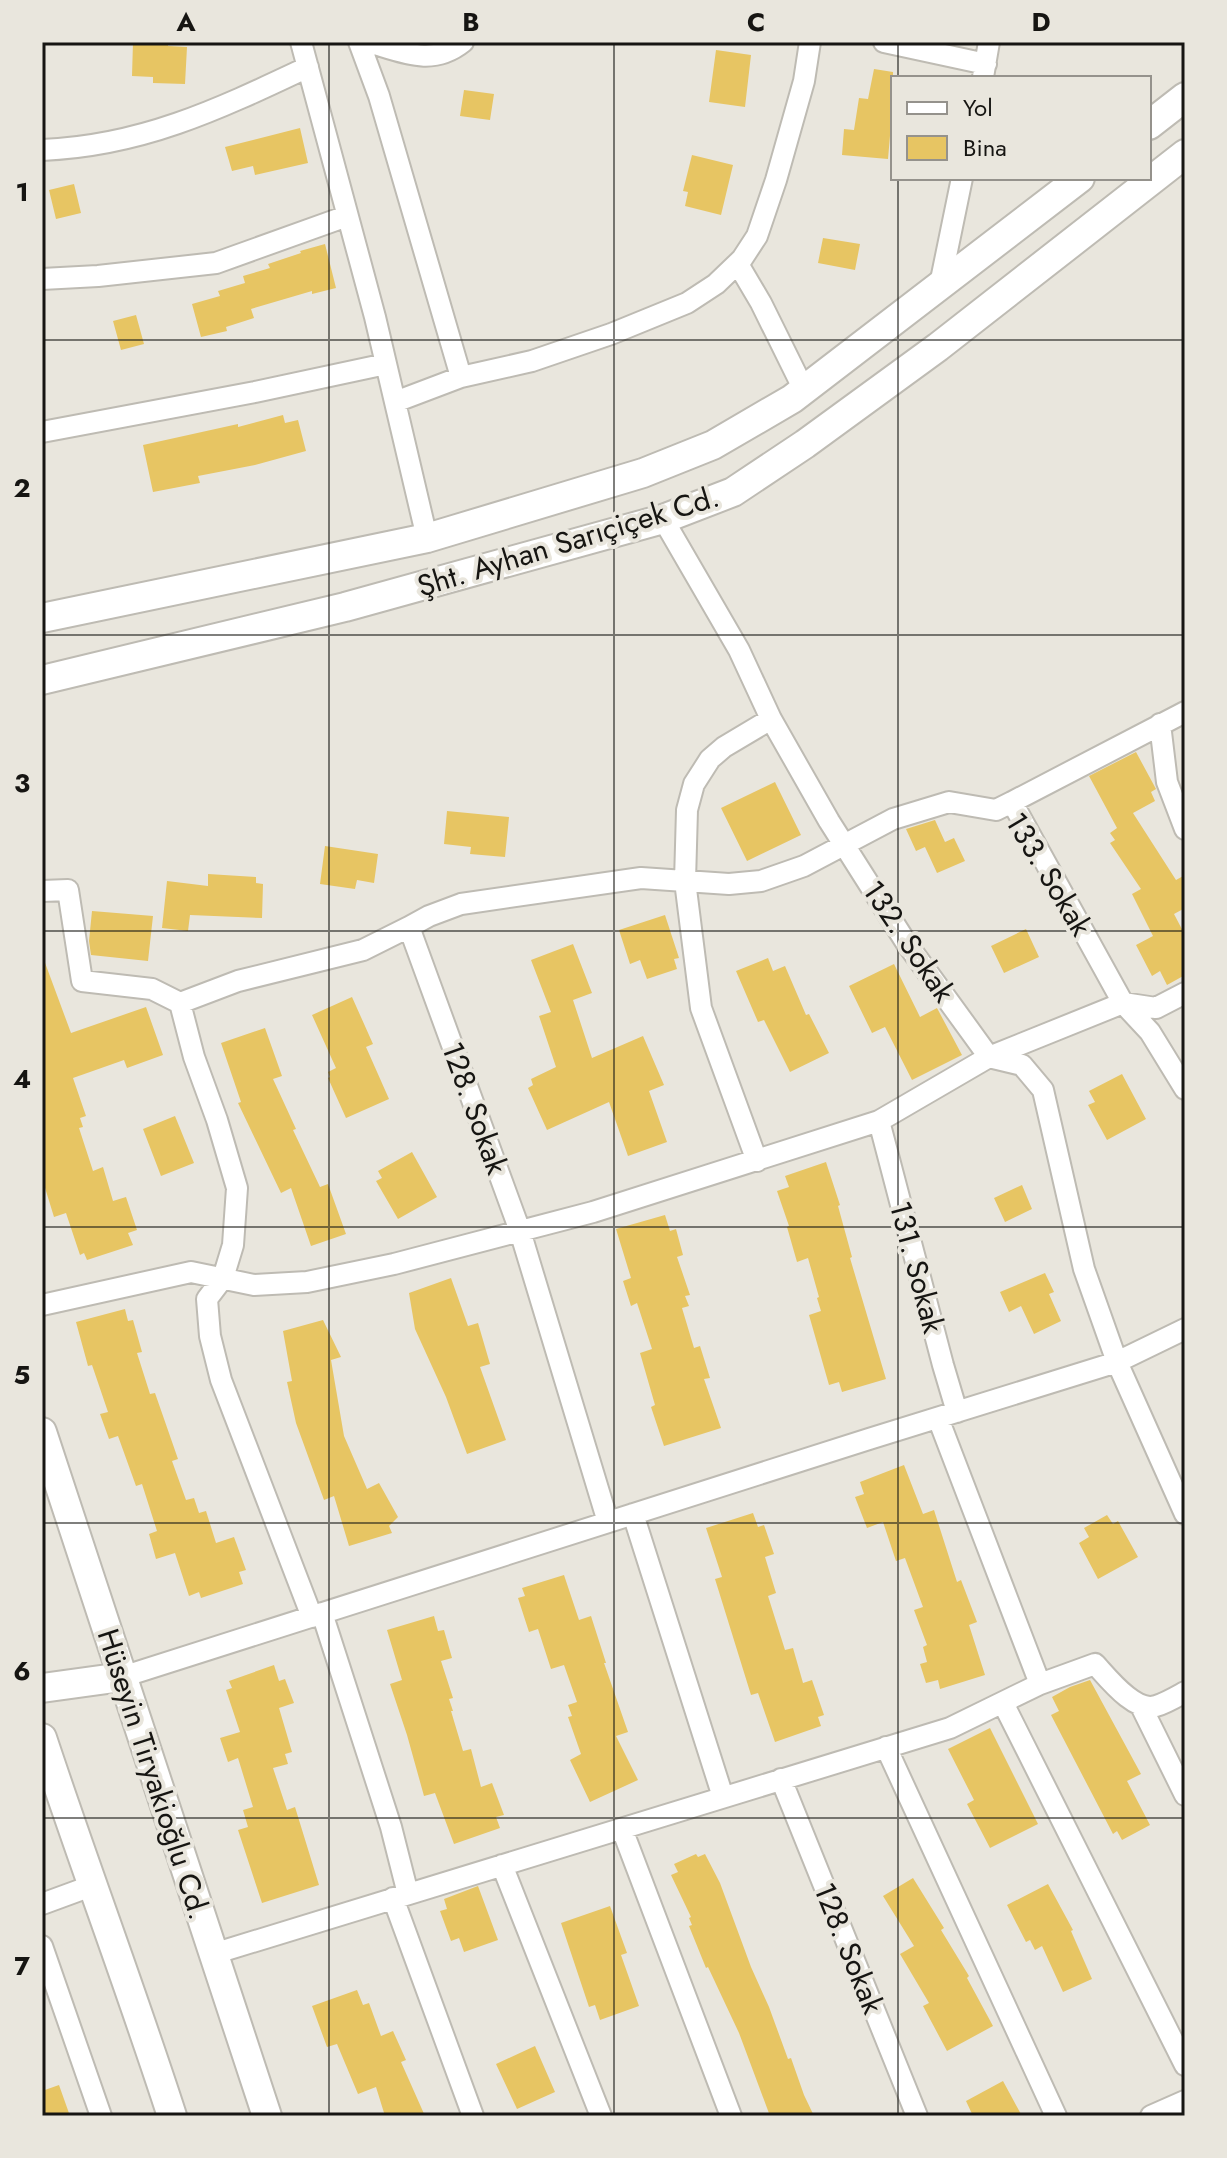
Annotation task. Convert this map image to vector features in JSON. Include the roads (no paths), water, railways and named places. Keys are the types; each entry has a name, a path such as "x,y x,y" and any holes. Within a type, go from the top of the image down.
{"main road":[{"path":"1151,123 1185,97"},
{"name":"Şht. Ayhan Sarıçiçek Cd.","path":"42,680 345,607 663,519 733,492 805,444 1008,294 1185,154"},
{"name":"Şht. Ayhan Sarıçiçek Cd.","path":"42,618 427,538 643,473 713,445 792,399 1077,180"},
{"name":"Hüseyin Tiryakioğlu Cd.","path":"42,1432 267,2116"},
{"path":"42,1688 122,1677"},
{"path":"42,1738 172,2116"}],"street":[{"path":"301,42 386,364 427,538"},
{"path":"359,42 395,148 461,377"},
{"path":"368,42 423,57 450,52 463,42"},
{"path":"395,402 461,377 532,361 636,324 687,303 716,284 738,264 757,236 804,81 810,42"},
{"path":"884,42 984,71 989,42"},
{"path":"42,150 106,143 176,125 308,67"},
{"path":"940,285 962,180"},
{"path":"42,279 216,263 347,216"},
{"path":"738,264 804,390"},
{"path":"42,432 386,364"},
{"name":"132. Sokak","path":"663,519 739,650 771,719 844,844 907,944 989,1057"},
{"path":"1012,802 1185,712"},
{"path":"757,1161 701,1008 685,881 687,810 694,784 710,759 771,719"},
{"path":"1160,724 1167,782 1185,829"},
{"name":"133. Sokak","path":"409,927 461,904 641,878 729,884 761,881 804,866 893,819 949,802 996,810 1012,802 1123,1003 1150,1032 1185,1089"},
{"path":"42,891 68,890 82,981 152,989 180,1003 238,981 363,950 409,927"},
{"name":"128. Sokak","path":"409,927 520,1231 608,1522"},
{"path":"42,1305 191,1272 254,1285 307,1282 394,1264 593,1212 879,1121 989,1057 1123,1003 1156,1008 1185,993"},
{"path":"180,1003 194,1057 237,1188 233,1245 223,1278 207,1299 210,1336 221,1380 317,1615 391,1827 400,1896 473,2116"},
{"path":"989,1057 1022,1065 1043,1090 1084,1269 1117,1362 1185,1514"},
{"name":"131. Sokak","path":"879,1121 943,1365 948,1415 1040,1684"},
{"path":"122,1677 1117,1362 1185,1329"},
{"path":"633,1514 723,1797"},
{"path":"213,1954 950,1728 1040,1684 1095,1664 1121,1692 1141,1706 1154,1708 1185,1692"},
{"path":"1003,1703 1185,2065"},
{"path":"1141,1706 1185,1795"},
{"path":"886,1747 1056,2116"},
{"name":"128. Sokak","path":"781,1779 917,2116"},
{"path":"622,1829 731,2116"},
{"path":"502,1865 601,2116"},
{"path":"42,1904 91,1886"},
{"path":"42,1946 101,2116"},
{"path":"1151,2116 1185,2101"}]}
